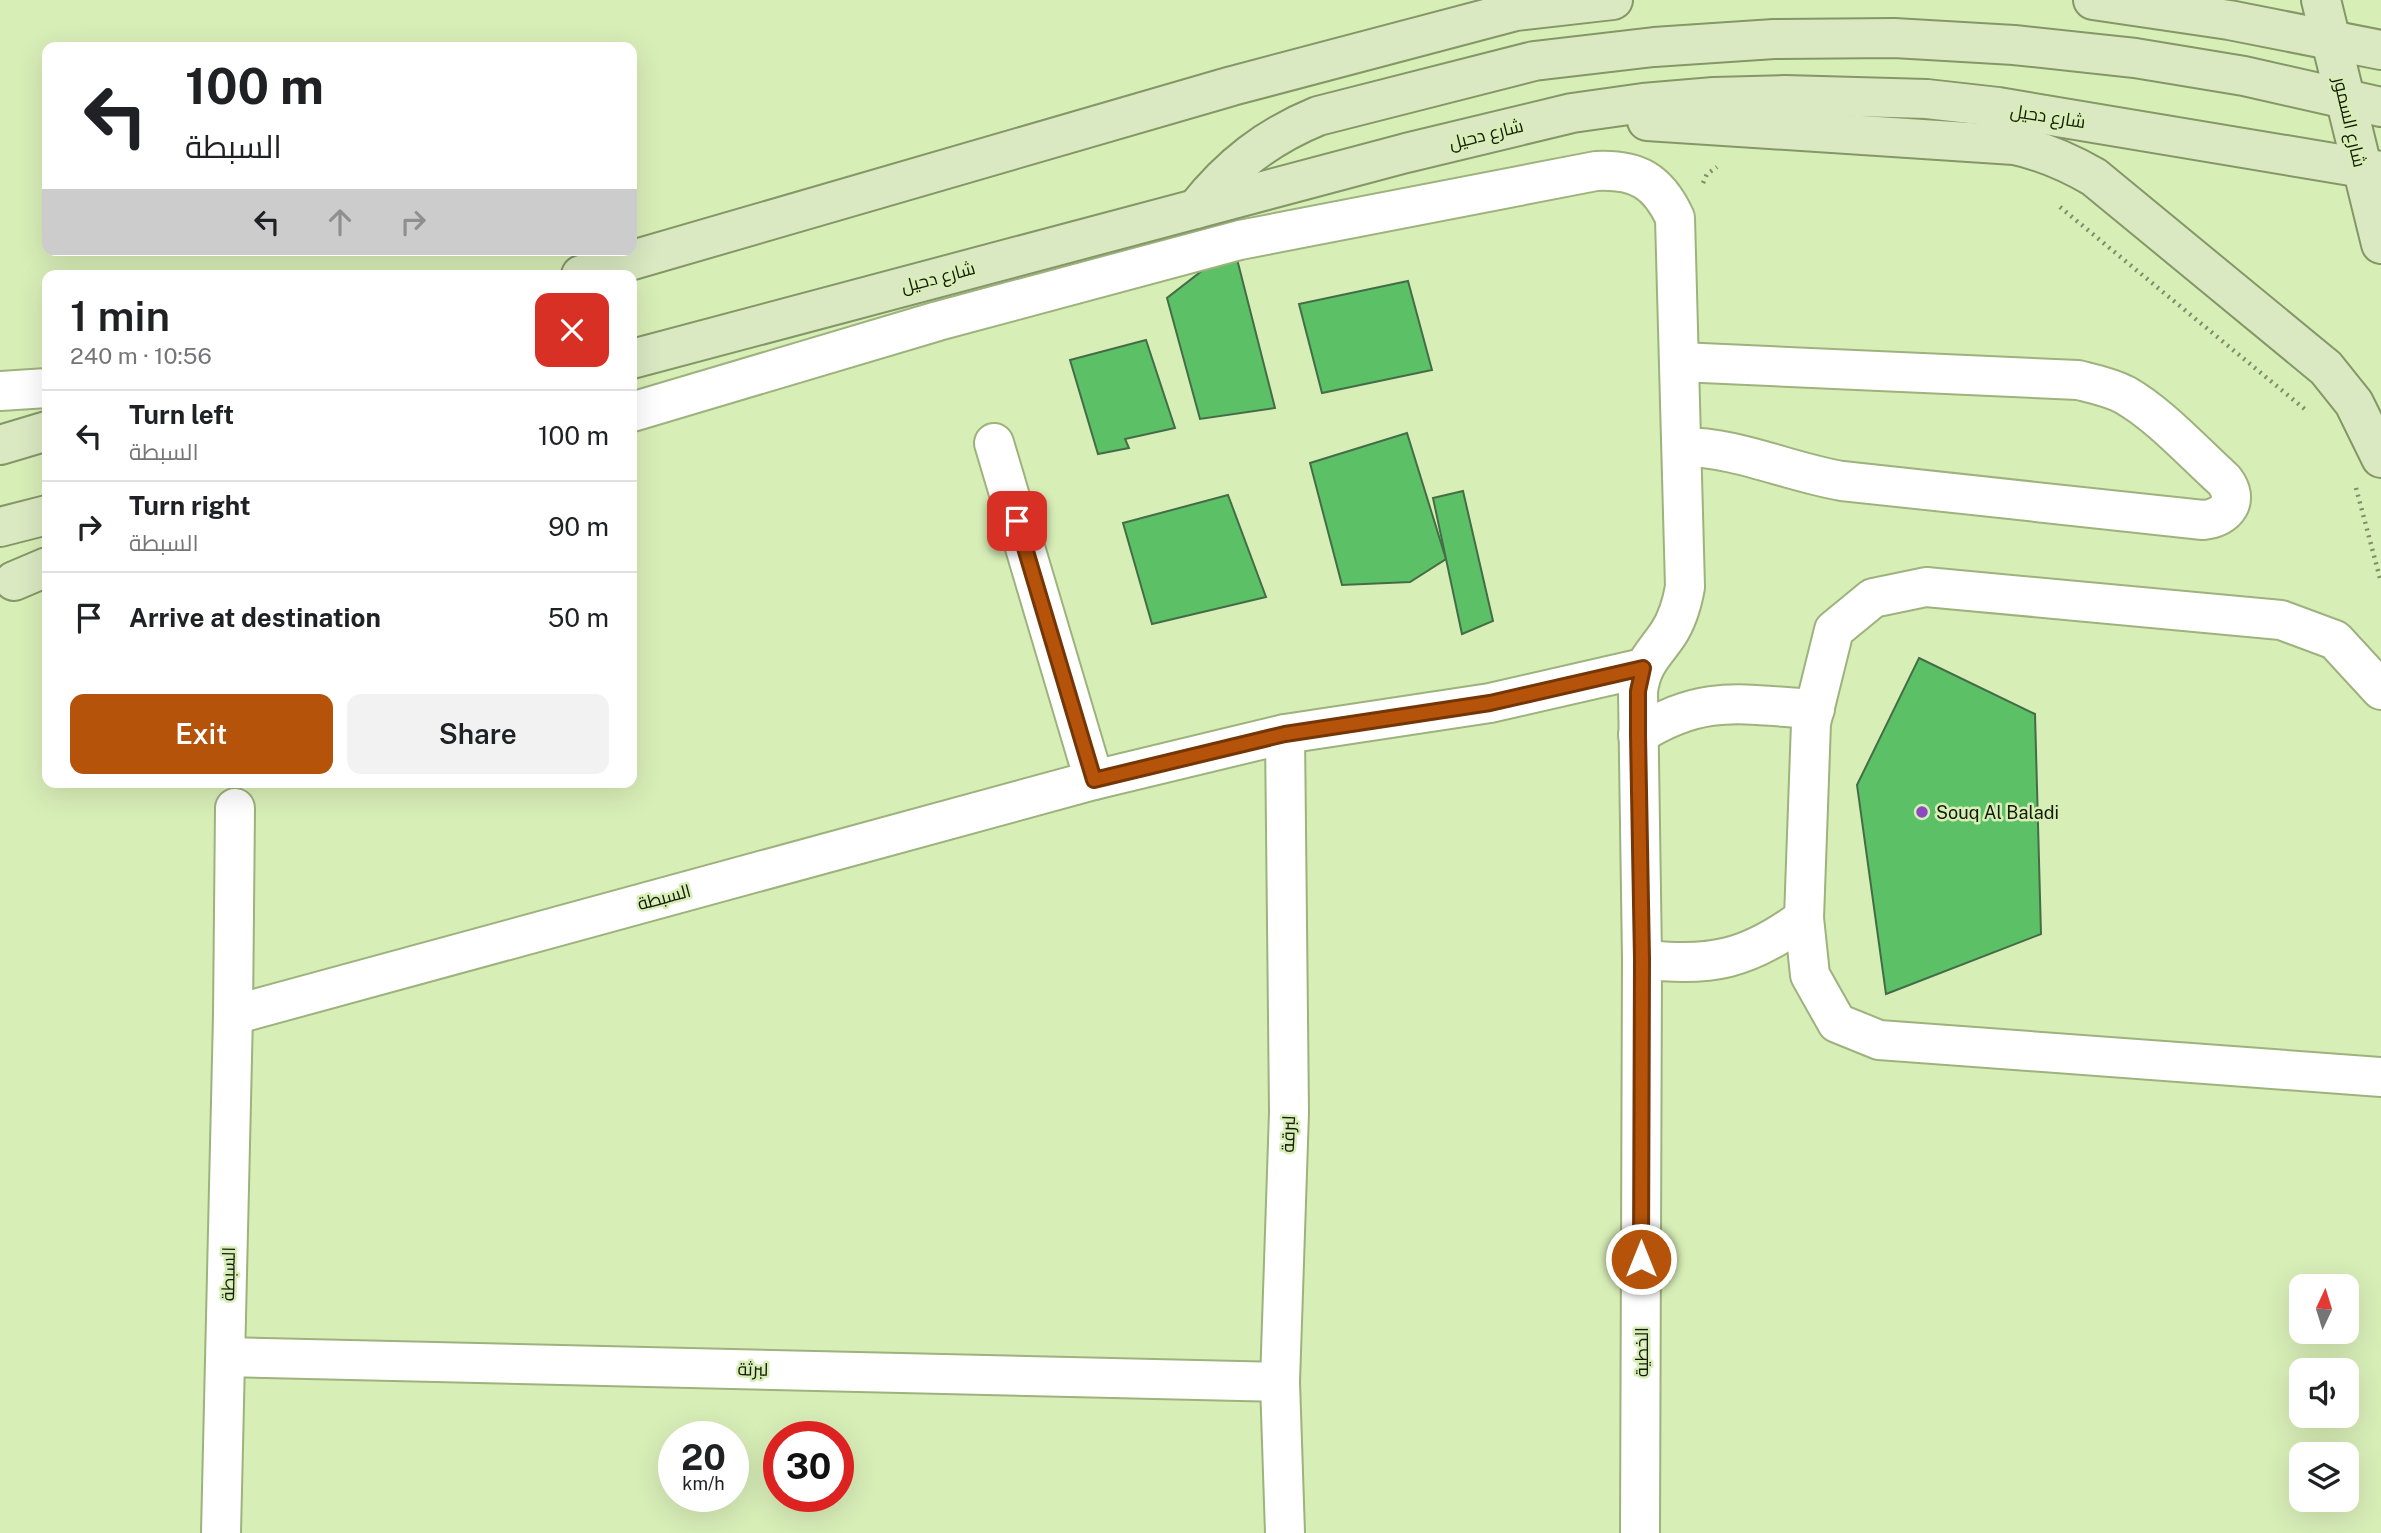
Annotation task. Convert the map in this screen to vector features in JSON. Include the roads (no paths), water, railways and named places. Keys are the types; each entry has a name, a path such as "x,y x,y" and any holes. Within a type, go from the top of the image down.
{"main road":[{"path":"598,270 1232,86 1516,11 1613,0"},
{"path":"2093,0 2192,14 2381,50"},
{"name":"شارع السمور","path":"2322,0 2332,41 2363,102 2374,165 2381,244"},
{"path":"1196,209 1215,184 1246,156 1289,128 1318,117 1534,61 1654,47 1774,39 1894,38 2014,45 2135,58 2244,76 2363,102"},
{"path":"2332,41 2381,83"},
{"name":"شارع دحيل","path":"637,358 1406,153 1572,113 1643,103 1785,94 1927,99 1998,107 2374,165"},
{"path":"1572,113 1686,124 2014,145 2042,151 2060,159 2094,177 2326,368 2354,403 2367,470"},
{"path":"0,445 42,432"},
{"path":"0,527 42,516"}],"street":[{"path":"637,411 938,321 1240,240 1596,171 1616,170 1636,175 1654,185 1667,200 1675,218 1681,362 1683,595 1676,619 1643,668"},
{"path":"1681,362 2078,380 2101,385 2123,394 2143,407 2224,480 2232,496 2231,505 2224,514 2203,520 1842,481 1809,475 1720,449 1682,447"},
{"path":"0,391 42,388"},
{"path":"994,443 1094,780"},
{"path":"2381,690 2335,640 2281,620 1926,587 1873,598 1834,630 1811,723 1804,918 1810,975 1837,1023 1880,1040 2381,1077"},
{"name":"السبطة","path":"233,1015 1094,780 1285,734 1490,703 1643,668"},
{"name":"الخطية","path":"1640,1533 1642,959 1638,691 1643,668"},
{"path":"1638,735 1676,713 1698,707 1719,704 1815,709"},
{"name":"لبرقة","path":"1285,734 1289,1112 1280,1382 1285,1533"},
{"name":"السبطة","path":"221,1533 235,808"},
{"path":"1642,959 1676,964 1711,961 1745,953 1776,939 1804,918"},
{"name":"لبرثة","path":"226,1357 1280,1382"}],"place":[{"name":"Souq Al Baladi","path":"1922,812"}]}
